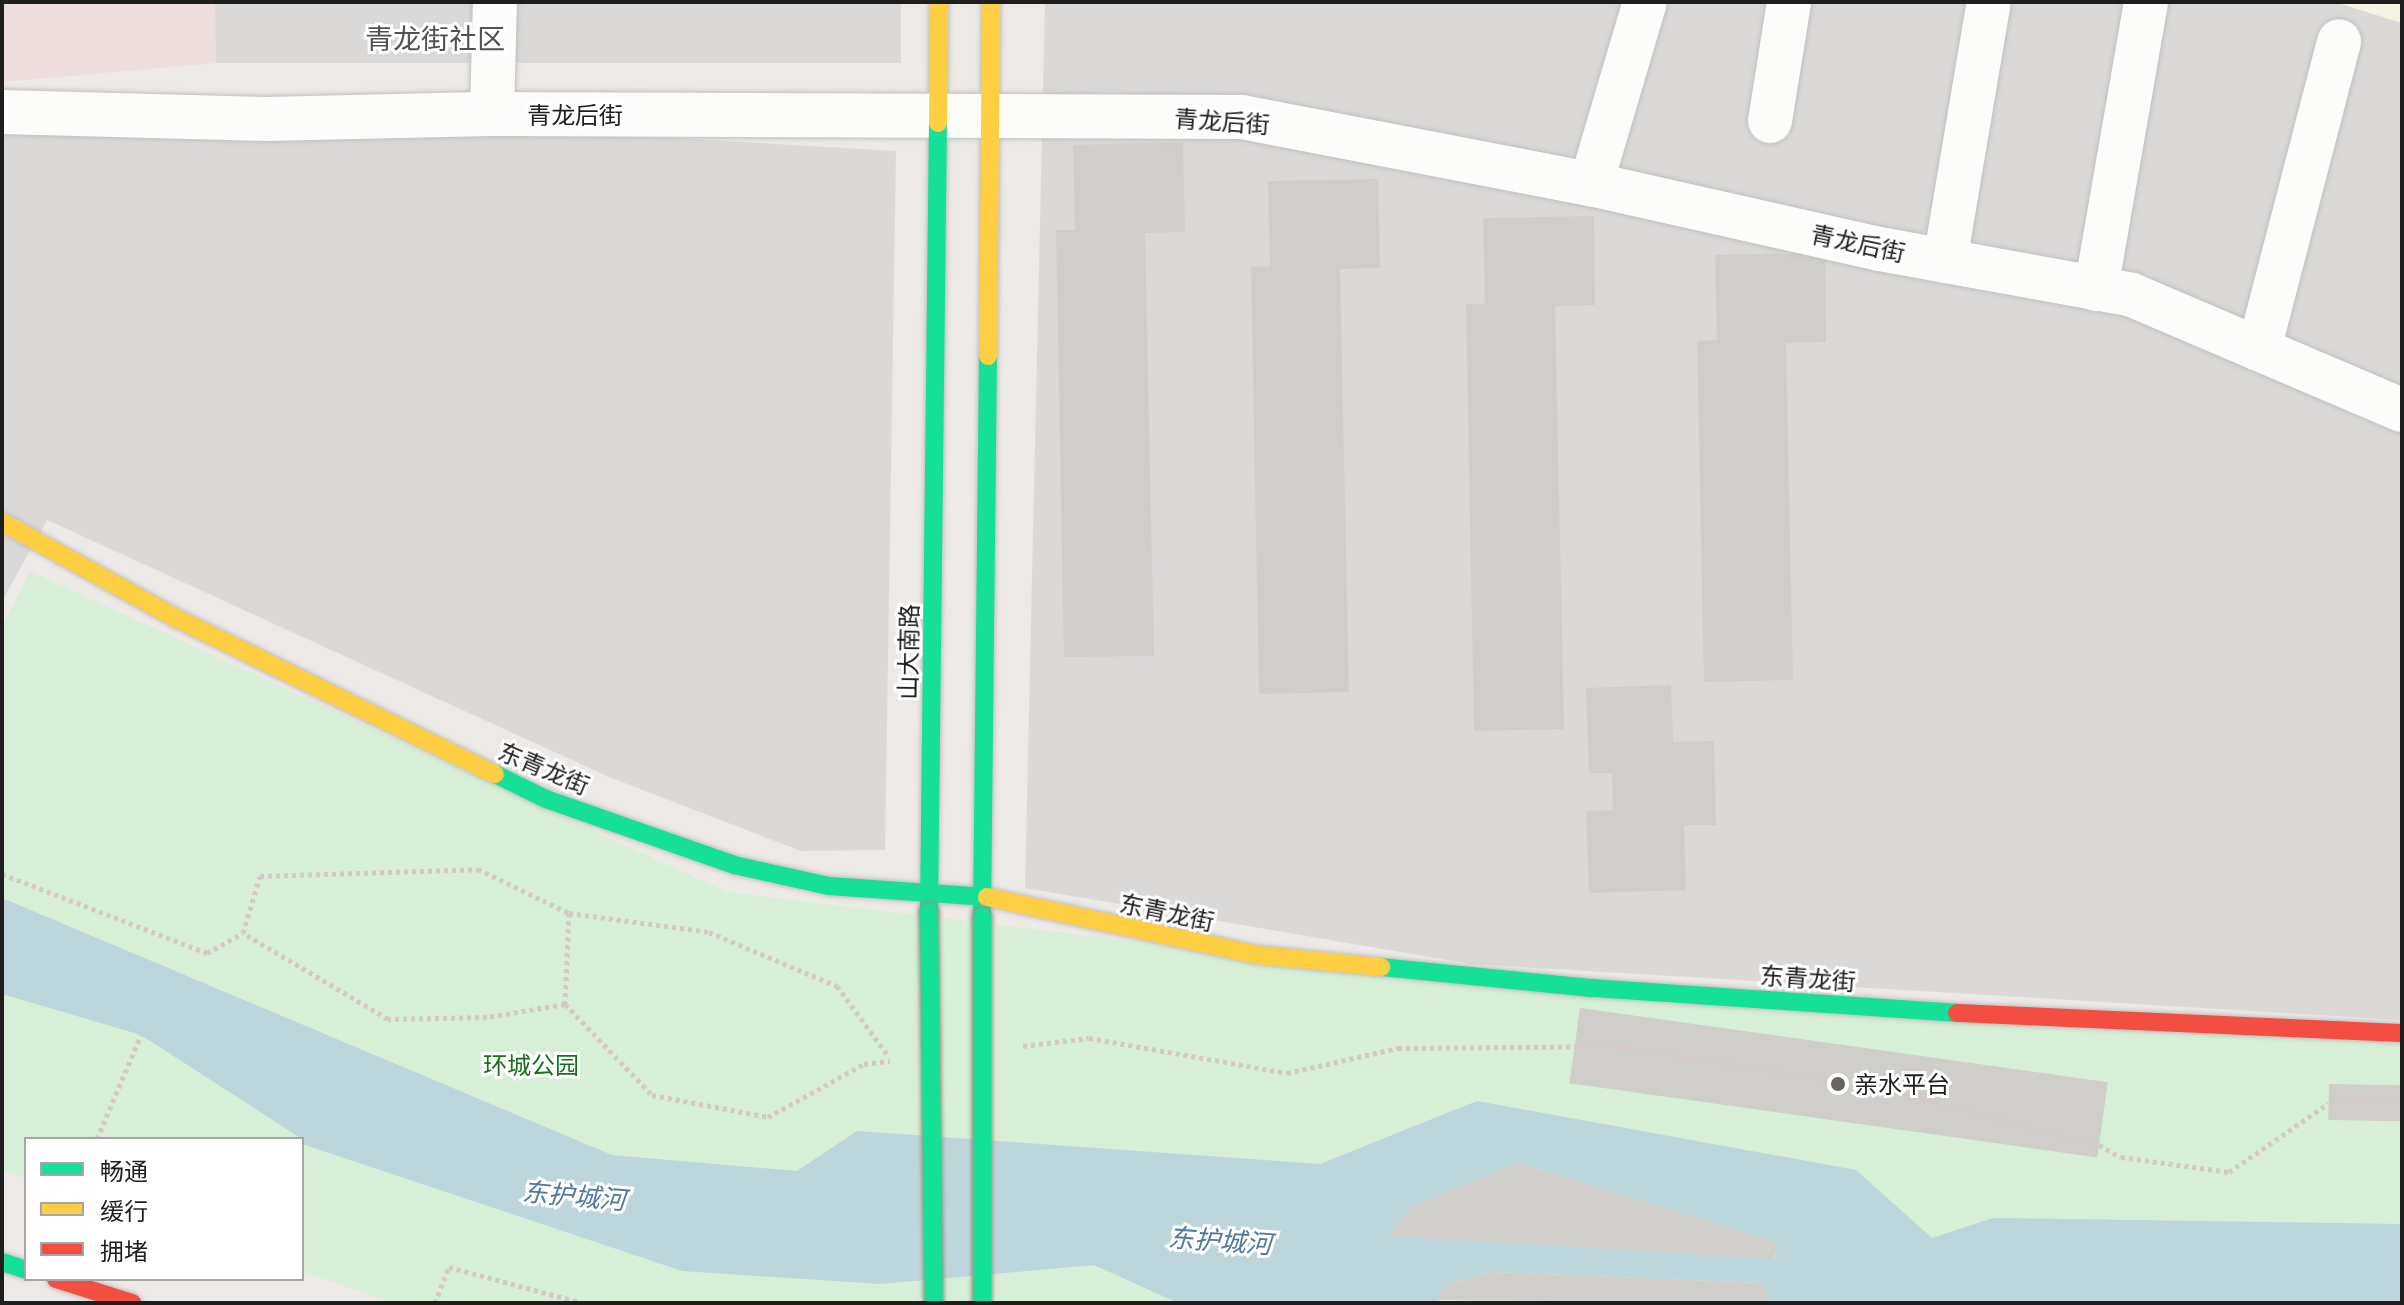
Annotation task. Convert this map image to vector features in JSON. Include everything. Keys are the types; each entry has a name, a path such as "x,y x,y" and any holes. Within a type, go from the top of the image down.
{"main road":[{"name":"山大南路","path":"934,1303 929,889 939,2"},
{"path":"982,1303 982,917 991,2"},
{"name":"东青龙街","path":"2,522 176,618 546,799 734,865 829,886 929,889 984,896 1258,955 1592,988 1986,1015 2402,1033"},
{"path":"2,1262 24,1269"},
{"path":"62,1281 132,1303"}],"street":[{"path":"492,114 495,2"},
{"path":"1591,184 1645,2"},
{"path":"1770,121 1789,2"},
{"path":"1945,261 1989,2"},
{"path":"2096,289 2146,2"},
{"path":"2259,349 2339,41"},
{"name":"青龙后街","path":"2,112 265,119 492,114 1242,117 1591,184 1945,261 2132,295 2402,410"}],"path":[{"path":"2,874 207,953 243,933 260,876 478,869 569,913 709,932 837,986 892,1061"},
{"path":"569,913 565,1004 652,1095 768,1117 864,1064 907,1059"},
{"path":"243,933 388,1019 487,1017 565,1004"},
{"path":"98,1137 141,1035"},
{"path":"1013,1047 1089,1038 1287,1073 1398,1048 1617,1046 1882,1089 2099,1145 2121,1157 2229,1172 2329,1103 2402,1096"},
{"path":"435,1303 449,1267 582,1303"}],"shaded area":[{"path":"2,2 215,2 216,63 2,82"},
{"path":"214,2 901,2 901,63 214,63"},
{"path":"1045,2 2335,2 2402,23 2402,1020 1471,964 1025,888"},
{"path":"2335,2 2402,2 2402,23"},
{"path":"2,99 896,151 885,850 801,851 609,777 47,520 2,601"}],"green space":[{"name":"环城公园","path":"30,571 727,892 1471,982 2402,1026 2402,1303 393,1303 304,1272 304,1137 24,1137 24,1177 2,1170 2,628"}],"water":[{"name":"东护城河","path":"2,898 612,1155 797,1171 857,1131 1320,1164 1477,1101 1856,1170 1932,1238 1993,1218 2402,1224 2402,1303 1766,1303 1762,1283 1494,1272 1448,1284 1436,1299 1442,1303 1178,1303 1094,1265 880,1284 682,1271 304,1145 304,1137 299,1137 141,1035 2,994","holes":["1518,1163 1778,1243 1774,1259"]}],"building":[{"path":"1183,142 1185,232 1145,233 1154,656 1064,657 1056,230 1075,230 1073,145"},
{"path":"1378,179 1380,268 1340,269 1349,692 1259,694 1251,267 1270,266 1268,181"},
{"path":"1594,216 1595,305 1555,306 1564,729 1474,731 1466,304 1485,304 1483,218"},
{"path":"1825,253 1826,342 1786,343 1793,680 1704,682 1697,341 1717,340 1715,255"},
{"path":"1671,685 1673,742 1714,741 1716,825 1684,825 1686,890 1589,893 1586,811 1613,810 1612,773 1589,773 1586,688"},
{"name":"亲水平台","path":"1580,1008 2108,1082 2097,1157 1569,1083"},
{"path":"2329,1084 2402,1085 2401,1121 2328,1120"},
{"path":"1518,1163 1779,1243 1774,1259 1389,1236 1409,1208"},
{"path":"1494,1272 1762,1283 1768,1298 1766,1303 1435,1300 1448,1284"}],"traffic: fast":[{"path":"929,912 938,123"},
{"path":"982,917 988,356"},
{"path":"495,774 546,799 734,865 829,886 987,897"},
{"path":"929,912 934,1303"},
{"path":"982,917 982,1303"},
{"path":"1381,967 1592,988 1957,1013"},
{"path":"2,1262 24,1269"}],"traffic: slow":[{"path":"938,123 939,2"},
{"path":"988,356 991,2"},
{"path":"2,522 176,618 495,774"},
{"path":"987,897 1258,955 1381,967"}],"traffic: jam":[{"path":"1957,1013 2402,1033"},
{"path":"62,1281 132,1303"}],"place":[{"name":"亲水平台","path":"1838,1084"}],"district":[{"name":"青龙街社区","path":"435,38"}]}
